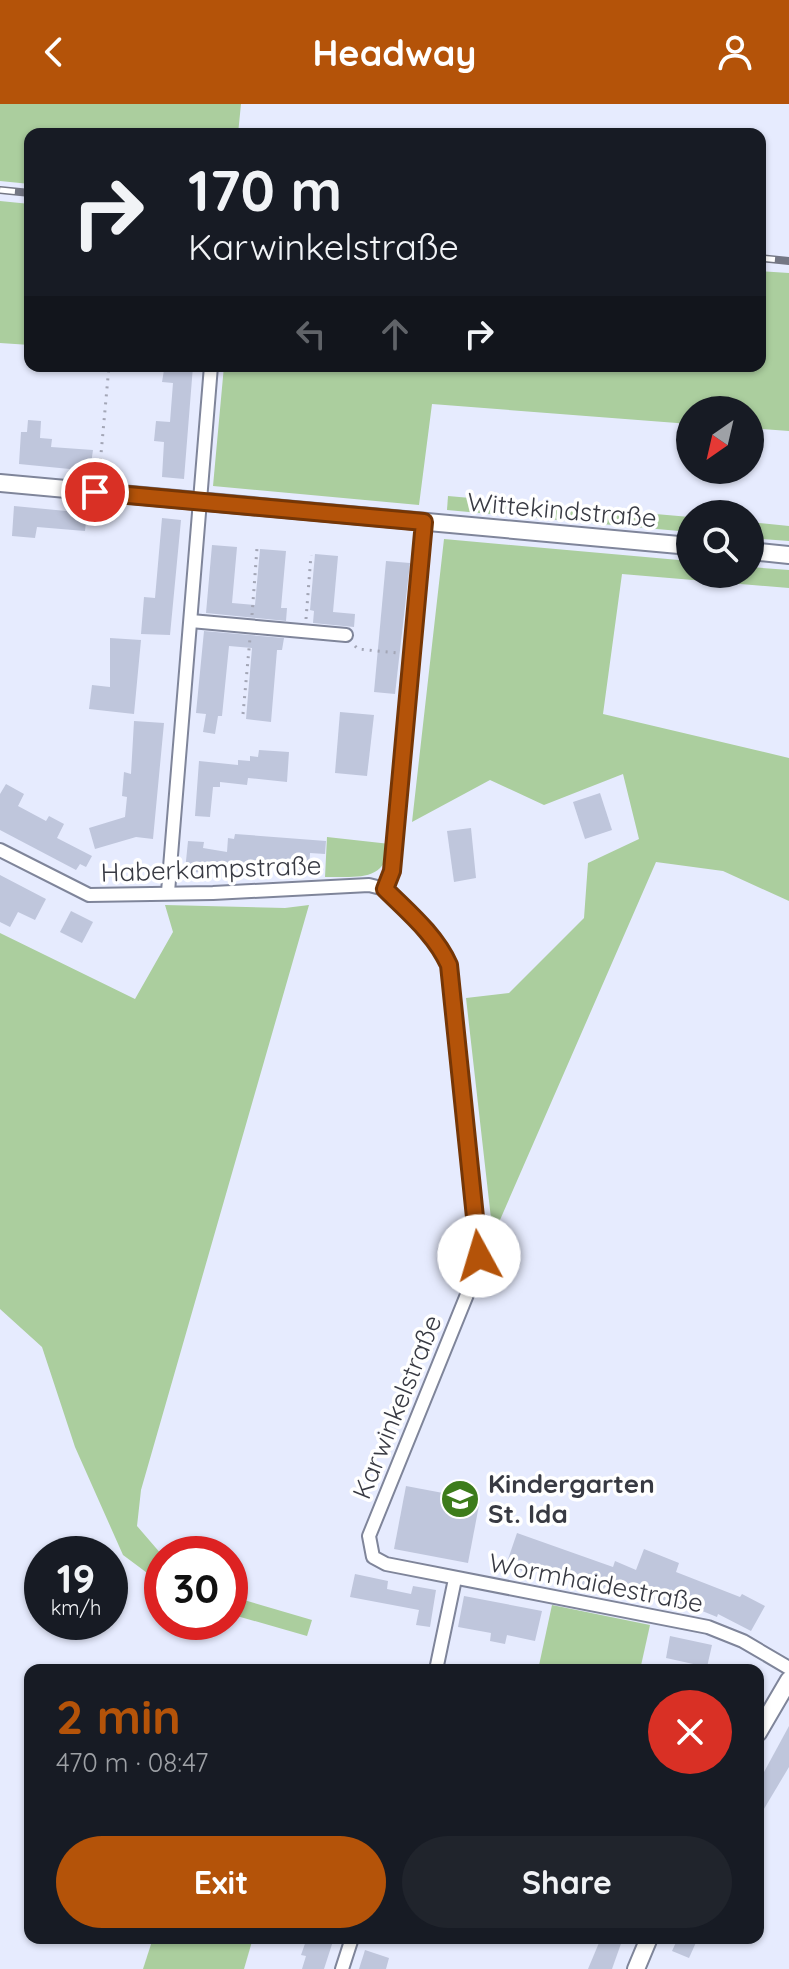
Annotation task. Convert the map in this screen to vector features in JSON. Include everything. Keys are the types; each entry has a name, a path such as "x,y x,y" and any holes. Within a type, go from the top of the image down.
{"main road":[{"name":"Wittekindstraße","path":"0,483 676,545"},
{"path":"764,552 789,555"},
{"path":"764,1723 789,1680"},
{"path":"636,1969 646,1944"}],"street":[{"path":"168,892 211,372"},
{"path":"385,889 392,871 424,522"},
{"path":"191,621 346,635"},
{"name":"Haberkampstraße","path":"0,850 89,895 213,893 369,885 385,889"},
{"name":"Karwinkelstraße","path":"385,889 429,933 449,965 479,1256 477,1270 369,1536 373,1557 386,1564"},
{"name":"Wormhaidestraße","path":"386,1564 708,1627 743,1641 789,1668"},
{"path":"437,1664 455,1579"},
{"path":"342,1969 350,1944"}],"path":[{"path":"95,492 108,372"},
{"path":"305,631 311,555"},
{"path":"346,635 358,649 414,654"}],"green space":[{"path":"0,104 241,104 239,128 24,128 24,183 0,181"},
{"path":"0,201 24,203 24,345 0,343"},
{"path":"766,271 789,273 789,431 764,429 764,396 676,396 676,423 432,404 419,505 213,486 223,372 766,372"},
{"path":"448,496 676,516 676,531 447,510"},
{"path":"764,523 789,526 789,541 764,539"},
{"path":"444,539 676,560 676,579 622,574 603,714 789,758 789,901 723,871 656,862 493,1236 466,998 509,993 584,918 588,863 639,839 623,774 544,805 490,780 412,822"},
{"path":"764,568 789,570 789,588 764,586"},
{"path":"327,837 390,844 387,857 376,871 368,875 325,877"},
{"path":"165,905 285,908 309,905 141,1490 137,1526 146,1536 144,1571 128,1559 128,1536 115,1536 75,1447 42,1347 0,1309 0,933 135,999 173,932"},
{"path":"248,1601 312,1620 307,1636 248,1619"},
{"path":"552,1605 650,1625 641,1664 539,1664"},
{"path":"151,1944 251,1944 244,1969 143,1969"}],"building":[{"path":"164,372 193,372 184,479 162,477 164,442 154,441 156,421 170,422 173,383 162,382"},
{"path":"28,420 41,421 40,438 52,439 51,447 93,450 90,471 19,464 21,432 27,432"},
{"path":"14,506 87,513 85,531 37,527 35,538 12,536"},
{"path":"162,518 181,520 170,635 141,634 144,597 155,598"},
{"path":"212,545 237,547 232,603 255,605 260,549 286,551 281,608 287,608 286,621 206,613"},
{"path":"315,554 338,556 333,612 355,614 354,627 313,623 314,611 310,610"},
{"path":"386,561 410,563 395,694 374,692"},
{"path":"204,631 284,638 282,650 277,650 271,722 246,719 252,648 229,646 222,716 218,716 215,734 203,732 206,714 196,713"},
{"path":"110,638 141,640 134,714 89,709 92,685 110,687"},
{"path":"340,712 374,715 367,776 335,773"},
{"path":"134,721 164,723 153,839 136,837 95,849 89,828 125,817 127,797 122,796 124,772 131,774"},
{"path":"259,750 289,752 287,782 248,778 247,785 220,782 220,787 213,787 210,817 195,816 199,761 238,765 238,760 250,761 250,756 258,757"},
{"path":"6,784 24,794 18,806 46,821 49,816 64,824 57,838 92,856 86,867 80,864 76,870 0,830 0,794"},
{"path":"600,793 612,830 585,839 573,802"},
{"path":"471,828 476,878 454,882 447,831"},
{"path":"235,834 326,841 325,854 310,853 309,869 264,865 263,872 217,867 217,874 185,871 188,841 204,842 203,848 227,852 228,838 234,839"},
{"path":"0,875 46,899 35,920 18,912 10,927 0,922"},
{"path":"71,911 93,922 82,943 60,932"},
{"path":"406,1486 480,1500 468,1563 394,1549"},
{"path":"517,1533 613,1567 615,1561 636,1570 644,1549 679,1563 676,1572 740,1597 742,1594 765,1606 751,1631 718,1614 717,1617 685,1604 682,1609 639,1593 637,1600 605,1587 602,1593 561,1576 560,1579 529,1568 528,1573 506,1565"},
{"path":"355,1574 388,1581 387,1589 411,1594 413,1586 436,1590 430,1627 416,1625 419,1610 350,1597"},
{"path":"464,1596 542,1611 535,1641 507,1635 505,1644 490,1641 491,1633 458,1627"},
{"path":"670,1636 712,1645 708,1664 666,1658"},
{"path":"789,1726 789,1767 764,1809 764,1772"},
{"path":"305,1944 332,1944 324,1969 302,1969 306,1956 301,1955"},
{"path":"598,1944 621,1944 612,1969 588,1969"},
{"path":"675,1944 695,1944 689,1958 672,1951"},
{"path":"365,1950 389,1958 386,1969 359,1969"}],"railway":[{"path":"0,190 24,192"},
{"path":"766,259 789,261"}],"place":[{"name":"Kindergarten St. Ida","path":"460,1499"}],"route":[{"path":"95,492 424,522 392,871 385,889 429,933 449,965 479,1256"}]}
